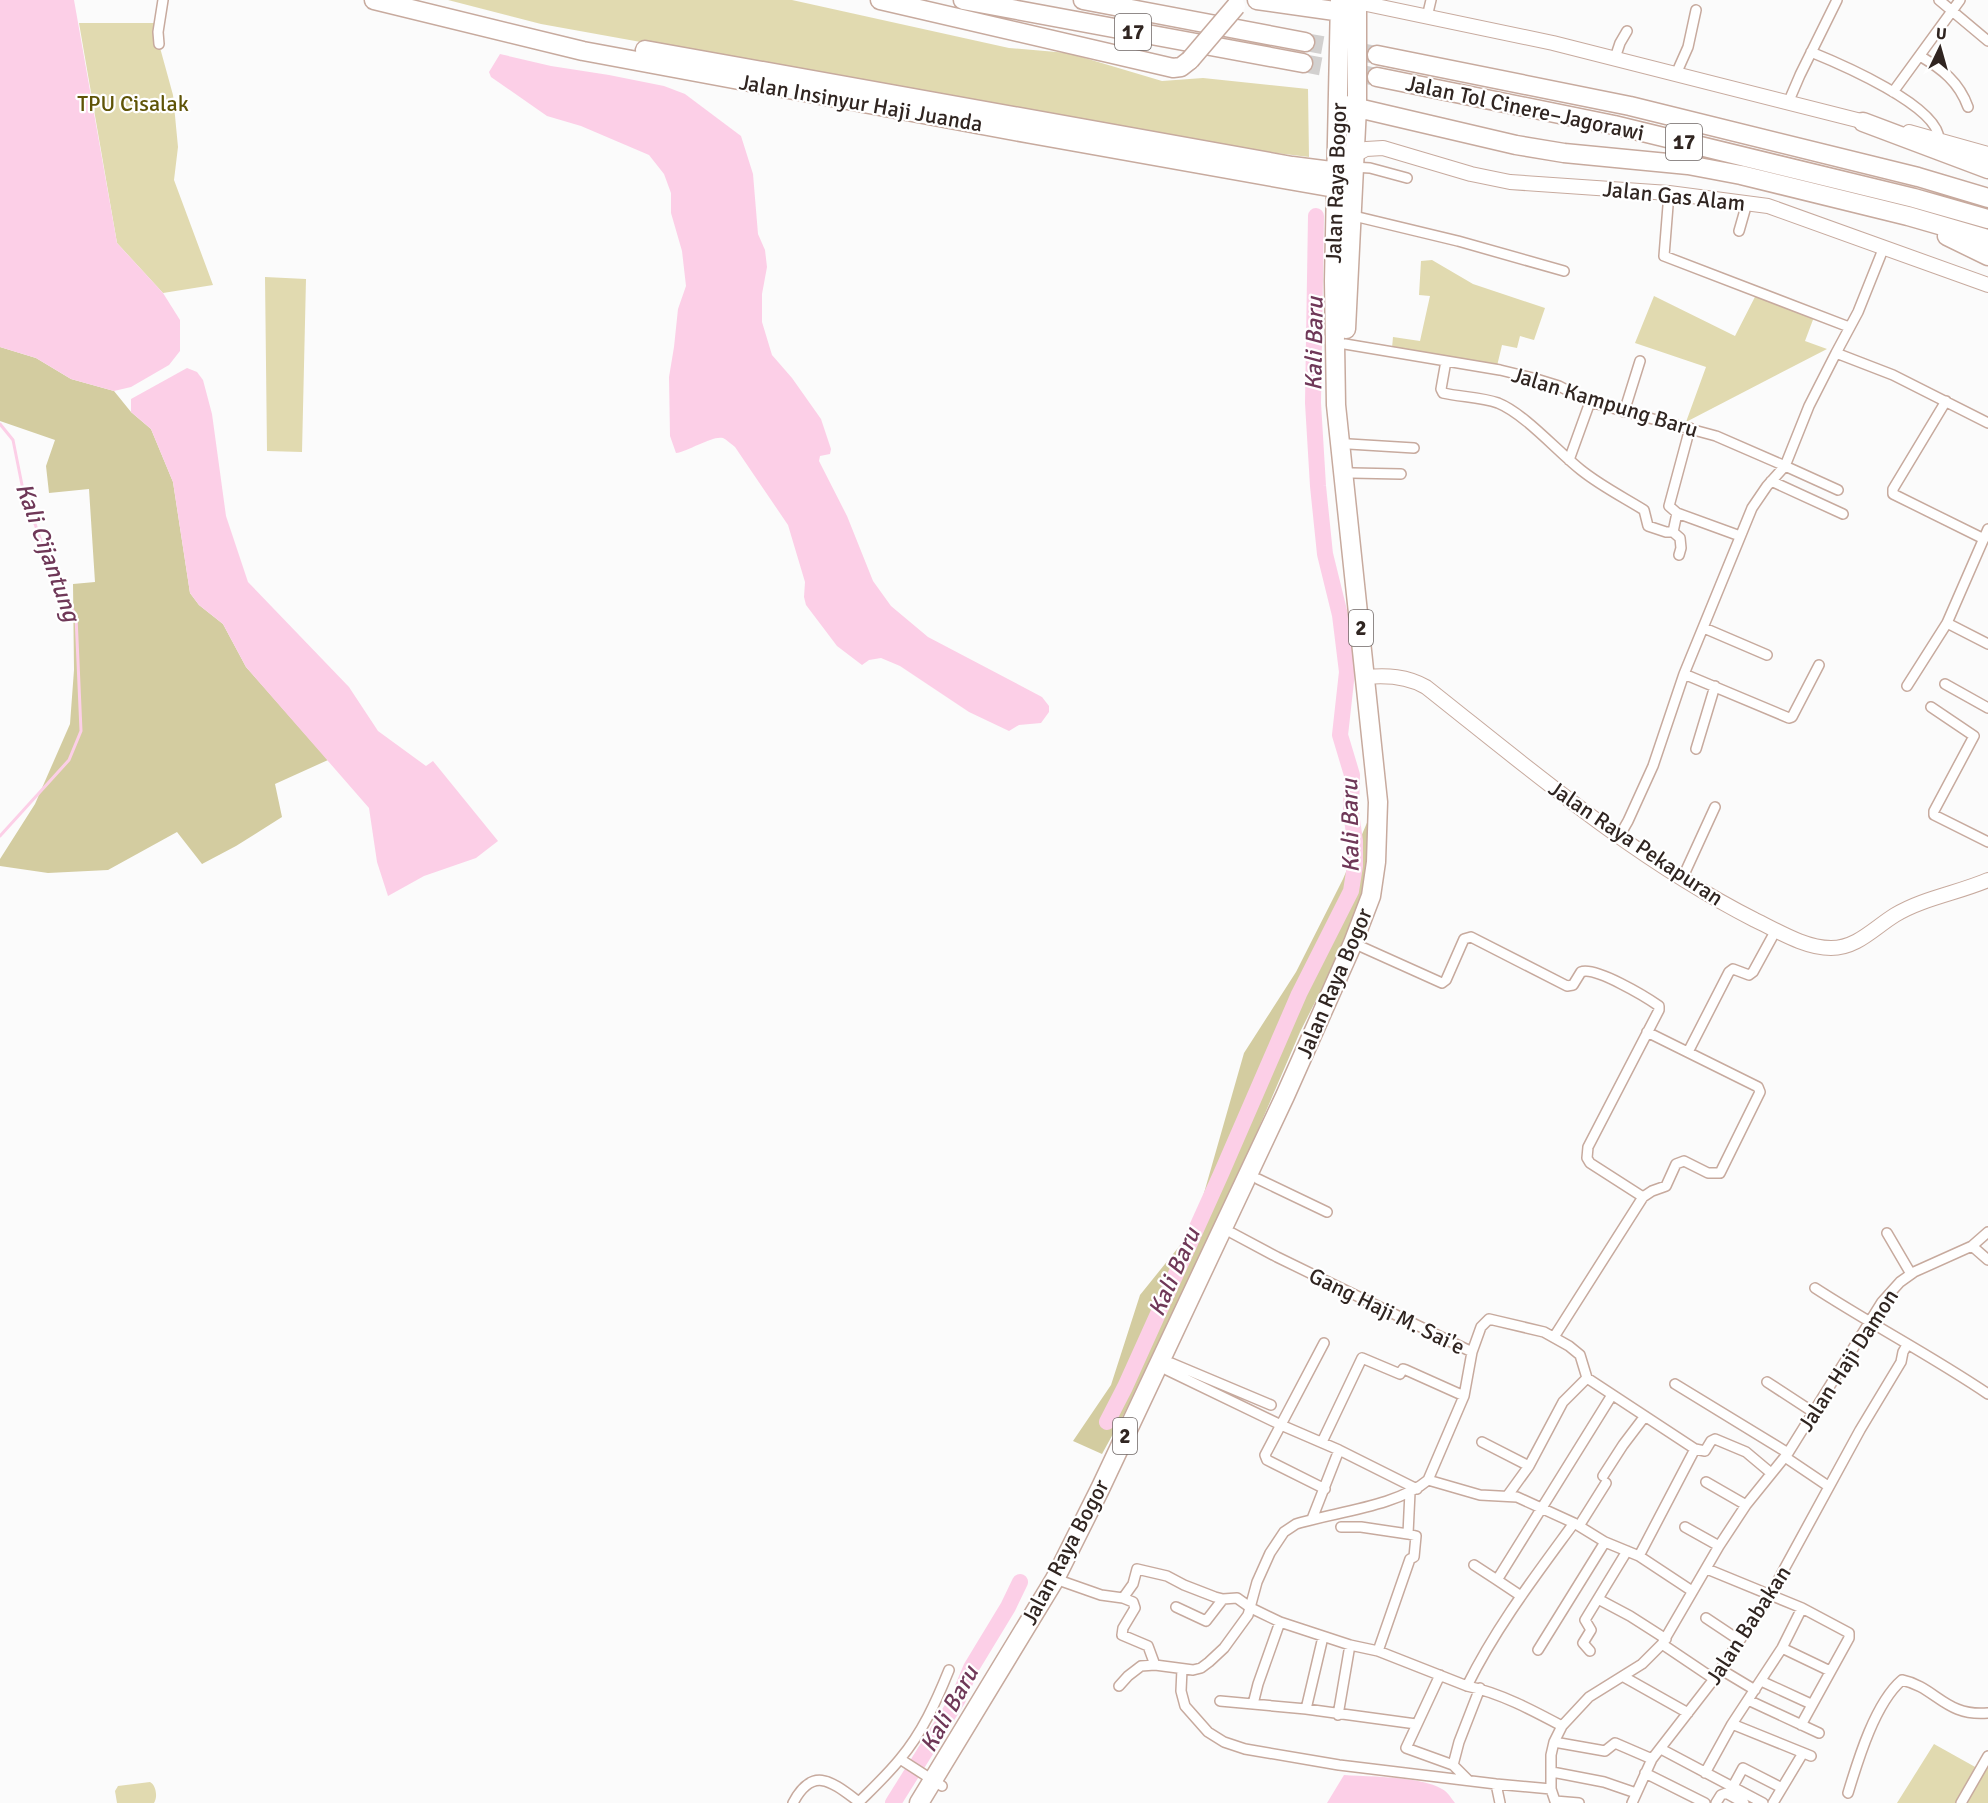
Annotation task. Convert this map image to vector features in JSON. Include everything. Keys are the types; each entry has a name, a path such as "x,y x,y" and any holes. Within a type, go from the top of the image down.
{"highway":[{"name":"Jalan Insinyur Haji Juanda","path":"374,0 595,53 1278,179 1347,175"},
{"name":"Jalan Insinyur Haji Juanda","path":"426,0 602,42 1347,175"},
{"path":"880,0 1173,68 1181,67 1190,60 1240,3"},
{"name":"17","path":"963,0 1303,63"},
{"name":"17","path":"1083,0 1305,42"},
{"path":"1257,0 1305,7 1349,5"},
{"name":"Jalan Raya Bogor","path":"1349,5 1339,83 1351,100"},
{"name":"Jalan Raya Bogor","path":"1349,5 1351,100 1338,133 1347,175 1350,215 1345,344 1349,444 1371,676"},
{"path":"1305,7 1322,15 1331,25 1339,83"},
{"name":"Jalan Tol Cinere–Jagorawi","path":"1377,55 1630,106 1918,177 1988,198"},
{"name":"Jalan Tol Cinere–Jagorawi","path":"1377,77 1614,125 1914,198 1988,219"},
{"path":"1347,175 1351,100 1516,145 1564,153 1688,165 1742,175 1908,216 1988,239"},
{"path":"1863,122 1988,168"},
{"path":"1292,166 1317,159 1327,153 1338,133"},
{"name":"Jalan Raya Bogor","path":"919,1803 1055,1579 1265,1152 1380,899 1387,838 1388,802 1336,413 1335,238 1347,175"},
{"path":"1278,179 1313,194 1323,203 1331,216 1335,238"},
{"path":"1908,216 1988,256"},
{"name":"Jalan Raya Bogor","path":"932,1803 933,1779 1064,1582 1232,1233 1257,1179 1265,1152"}],"main road":[{"path":"1349,5 1427,17 1553,43 1988,154"},
{"name":"Jalan Gas Alam","path":"1347,175 1366,149 1383,148 1510,182 1669,194 1747,203 1786,212 1988,285"},
{"name":"Jalan Raya Pekapuran","path":"1371,676 1400,677 1426,687 1586,812 1682,879 1728,906 1813,946 1832,948 1852,944 1895,915 1988,880"}],"street":[{"path":"159,44 158,32 163,0"},
{"path":"1427,17 1431,0"},
{"path":"1788,103 1837,0"},
{"path":"1939,0 1950,12 1988,41"},
{"path":"1893,92 1960,0"},
{"path":"1676,74 1688,47 1696,10"},
{"path":"1616,58 1620,43 1627,31"},
{"path":"1811,52 1860,72 1893,92 1926,116 1939,133 1939,140"},
{"path":"1920,56 1934,64 1956,83 1968,107"},
{"path":"1347,175 1370,168 1407,178"},
{"path":"1669,194 1664,256 1849,327"},
{"path":"1739,231 1747,203"},
{"path":"1350,215 1458,241 1564,271"},
{"path":"1620,835 1653,766 1684,674 1752,508 1785,466 1809,406 1868,288 1884,247"},
{"name":"Jalan Kampung Baru","path":"1345,344 1533,378 1559,386 1590,402 1716,436 1838,490"},
{"path":"1836,353 1893,375 1988,423"},
{"path":"1446,361 1441,389 1443,393 1497,403 1528,424 1602,486 1644,510 1648,526 1673,532 1680,538 1682,548 1679,555"},
{"path":"1624,412 1640,361"},
{"path":"1946,401 1893,489 1893,494 1984,539"},
{"path":"1569,460 1590,402"},
{"path":"1690,428 1669,506 1677,513 1740,536"},
{"path":"1349,444 1414,448"},
{"path":"1352,473 1401,474"},
{"path":"1772,481 1843,514"},
{"path":"1673,532 1677,513"},
{"path":"1907,686 1947,623 1988,529"},
{"path":"1947,623 1988,644"},
{"path":"1704,628 1767,655"},
{"path":"1684,674 1789,718 1792,717 1819,665"},
{"path":"1945,684 1988,708"},
{"path":"1696,749 1715,686"},
{"path":"1931,708 1974,736 1934,811 1934,815 1988,842"},
{"path":"1682,879 1715,807"},
{"path":"1688,1052 1729,972 1733,969 1749,975 1753,972 1776,930"},
{"path":"1358,945 1442,983 1446,980 1464,939 1468,937 1566,987 1573,985 1581,972 1588,970 1623,984 1659,1006 1588,1147 1587,1154 1590,1163 1643,1197"},
{"path":"1554,1337 1643,1197 1666,1186 1676,1164 1681,1161 1708,1173 1720,1173 1760,1092 1758,1087 1647,1032"},
{"path":"1257,1179 1327,1212"},
{"name":"Jalan Haji Damon","path":"1719,1546 1746,1505 1787,1455 1881,1302 1899,1282 1911,1274 1972,1246 1988,1232"},
{"name":"Gang Haji M. Sai'e","path":"1232,1233 1472,1352 1464,1396 1428,1480 1414,1491"},
{"path":"1887,1233 1911,1274"},
{"path":"1972,1246 1988,1260"},
{"path":"1815,1288 1988,1394"},
{"path":"1472,1352 1481,1327 1489,1319 1524,1326 1554,1337 1580,1355 1587,1378 1695,1449 1705,1451 1711,1441 1716,1439 1746,1452 1771,1473"},
{"path":"1324,1343 1266,1453 1266,1458 1324,1490"},
{"name":"Jalan Babakan","path":"1632,1803 1652,1759 1713,1679 1770,1595 1802,1539 1828,1486 1901,1362 1907,1345"},
{"path":"1322,1442 1362,1358 1400,1374 1403,1369 1406,1370 1464,1396"},
{"path":"1169,1367 1271,1405"},
{"path":"1169,1367 1281,1425 1339,1450 1414,1491"},
{"path":"1508,1496 1529,1466 1563,1402 1587,1378"},
{"path":"1767,1382 1813,1412"},
{"path":"1675,1384 1787,1455 1828,1486"},
{"path":"1497,1580 1612,1395"},
{"path":"1467,1686 1478,1663 1521,1596 1576,1524 1605,1479 1623,1445 1645,1416"},
{"path":"1482,1442 1529,1466"},
{"path":"1639,1556 1695,1449"},
{"path":"1312,1519 1339,1450"},
{"path":"1428,1480 1480,1495 1517,1497 1576,1524 1605,1542 1639,1556 1692,1591"},
{"path":"1706,1482 1746,1505"},
{"path":"1119,1686 1141,1666 1201,1668 1209,1662 1224,1648 1251,1608 1257,1582 1270,1553 1284,1532 1296,1524 1414,1491"},
{"path":"1408,1534 1414,1491"},
{"path":"1341,1527 1370,1528 1416,1536 1414,1557 1410,1559 1378,1651"},
{"path":"1579,1803 1555,1802 1551,1789 1551,1755 1554,1742 1562,1726 1589,1697 1642,1664 1664,1642 1719,1546 1685,1527"},
{"path":"1538,1650 1605,1542"},
{"path":"1590,1651 1583,1643 1591,1629 1585,1620 1627,1551"},
{"path":"1474,1565 1521,1596"},
{"path":"1123,1598 1132,1586 1138,1568 1167,1576 1184,1585 1223,1599 1236,1598 1280,1622 1350,1645 1378,1651 1480,1689 1516,1703 1562,1726"},
{"path":"1707,1569 1802,1608 1849,1633 1849,1638 1801,1725"},
{"path":"1064,1582 1133,1602 1135,1608 1123,1628 1122,1635 1148,1646 1155,1665"},
{"path":"1176,1607 1206,1621 1223,1599"},
{"path":"1598,1599 1630,1616 1713,1679"},
{"path":"1705,1773 1732,1724 1782,1648 1802,1608"},
{"path":"1706,1618 1739,1640"},
{"path":"1253,1704 1280,1622"},
{"path":"1306,1709 1323,1637"},
{"path":"1338,1714 1350,1645"},
{"path":"1782,1648 1830,1671"},
{"path":"1182,1669 1181,1691 1185,1706 1208,1732 1224,1742 1245,1749 1300,1759 1551,1789"},
{"path":"1720,1669 1755,1690"},
{"path":"793,1803 800,1789 816,1780 837,1786 858,1803 903,1761 928,1717 949,1670"},
{"path":"1440,1675 1406,1748 1453,1765 1468,1780"},
{"path":"1624,1677 1688,1713"},
{"path":"1848,1793 1862,1748 1871,1728 1888,1696 1902,1680 1919,1687 1954,1709 1978,1714 1988,1713"},
{"path":"1761,1681 1811,1704"},
{"path":"1453,1765 1459,1742 1480,1689"},
{"path":"1749,1700 1819,1733"},
{"path":"1220,1701 1306,1709 1416,1724"},
{"path":"1732,1724 1807,1755 1773,1803"},
{"path":"1554,1742 1605,1751 1615,1743 1652,1759"},
{"path":"1661,1749 1763,1803"},
{"path":"1960,1803 1988,1756"},
{"path":"903,1761 933,1779"},
{"path":"1732,1788 1743,1768 1782,1788"},
{"path":"1552,1772 1604,1782 1636,1793"},
{"path":"1645,1773 1705,1803"},
{"path":"1496,1784 1500,1803"},
{"path":"1716,1803 1726,1792 1744,1803"}],"green space":[{"path":"448,0 792,0 1009,48 1068,53 1162,81 1203,78 1308,89 1309,157 1219,146 541,24"},
{"name":"TPU Cisalak","path":"79,23 158,23 159,44 173,95 178,147 174,180 213,285 163,293 117,243"},
{"path":"1432,260 1473,284 1545,308 1534,340 1520,336 1517,348 1502,345 1497,366 1392,348 1393,337 1420,341 1430,296 1419,295 1421,261"},
{"path":"265,277 306,279 302,452 267,451"},
{"path":"1759,289 1814,317 1805,341 1827,349 1686,422 1706,367 1635,343 1654,296 1735,336"},
{"path":"1934,1744 1977,1768 1988,1752 1988,1803 1897,1803"},
{"path":"150,1782 156,1791 154,1803 117,1803 115,1791 118,1786"}],"shaded area":[{"path":"0,0 74,0 117,243 163,293 180,320 180,351 169,365 131,387 114,391 71,379 36,358 0,347"},
{"path":"500,54 551,66 664,86 685,94 741,136 753,174 758,234 765,250 767,267 762,294 762,322 772,355 792,378 821,419 831,449 830,454 820,456 819,461 847,516 873,581 891,606 928,637 1042,697 1049,706 1049,712 1041,723 1019,725 1009,731 969,712 900,666 881,658 869,660 862,665 837,646 806,605 805,582 788,525 735,447 723,438 719,438 676,453 670,436 669,377 678,309 686,286 682,251 671,213 671,193 664,174 649,155 581,126 547,116 491,77 489,72"},
{"path":"0,347 36,358 71,379 114,391 131,412 151,429 173,482 190,593 199,605 223,624 246,667 328,760 275,784 282,817 202,864 177,832 108,870 48,873 0,866 0,859 35,804 70,724 74,670 73,584 95,582 89,489 49,493 46,466 55,440 0,421"},
{"path":"187,368 197,372 203,380 212,414 226,516 248,582 349,687 378,731 426,766 433,761 498,841 476,858 424,876 388,896 377,862 369,808 246,667 223,624 199,605 190,593 173,482 151,429 131,412 131,399"},
{"path":"1367,764 1377,807 1367,899 1300,1032 1245,1160 1125,1412 1102,1454 1073,1441 1111,1385 1140,1295 1194,1228 1244,1053 1296,972 1343,879 1369,818"},
{"path":"1344,1775 1394,1778 1433,1785 1448,1793 1455,1803 1327,1803"}],"waterway":[{"name":"Kali Baru","path":"1107,1422 1221,1174 1299,994 1351,891 1355,866 1355,841 1351,812 1352,775 1340,735 1347,672 1340,615 1325,554 1313,403 1316,216"},
{"name":"Kali Cijantung","path":"0,424 13,440 23,490 52,572 76,616 81,731 69,760 0,836"},
{"name":"Kali Baru","path":"893,1803 958,1699 971,1668 1008,1607 1020,1582"}],"tunnel":[{"path":"1305,42 1377,55"},
{"path":"1303,63 1377,77"}]}
